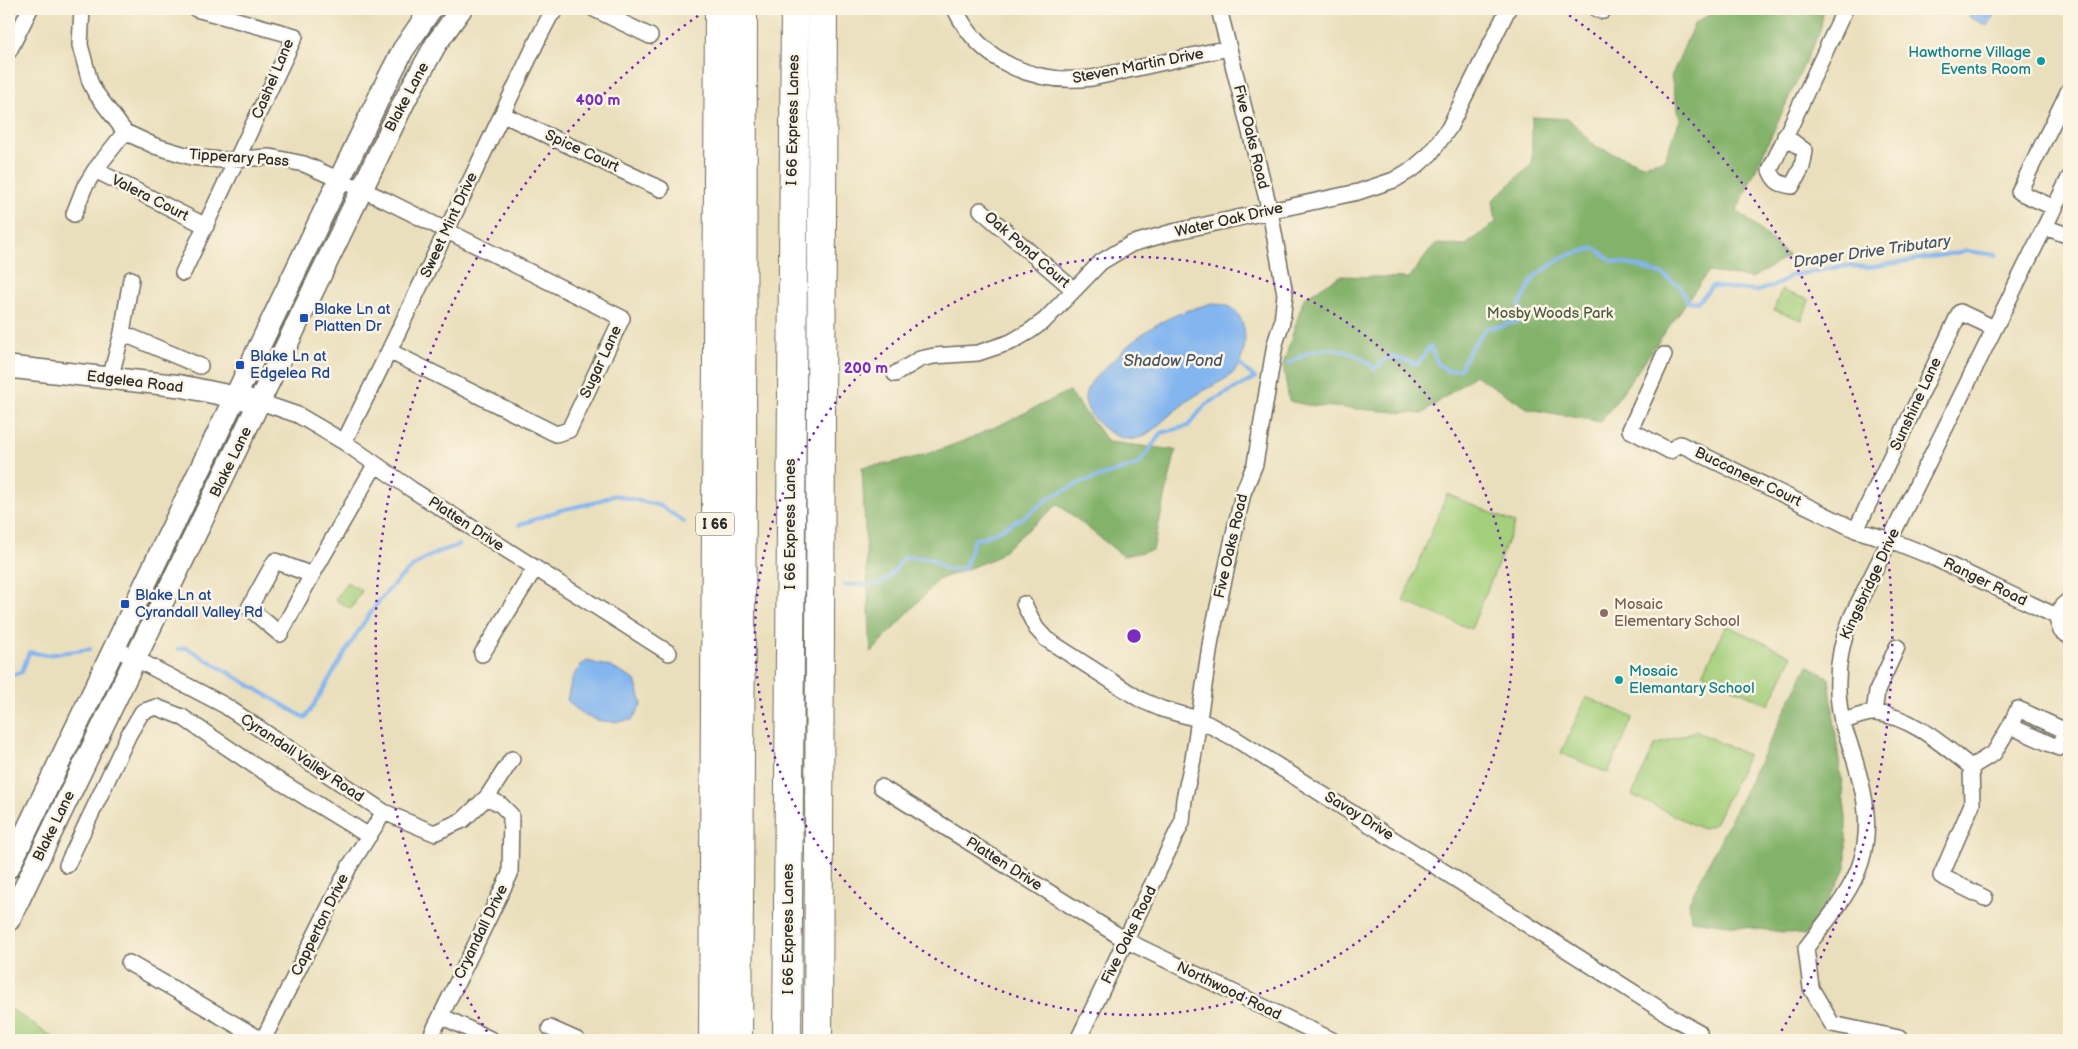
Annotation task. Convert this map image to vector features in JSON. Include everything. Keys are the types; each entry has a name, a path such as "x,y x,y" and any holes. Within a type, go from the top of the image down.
{"highway":[{"name":"I 66","path":"713,1040 719,9"},
{"path":"738,1040 743,9"},
{"name":"I 66 Express Lanes","path":"787,1040 794,9"},
{"path":"818,1040 823,9"}],"main road":[{"name":"Blake Lane","path":"9,867 386,83 403,50 431,9"},
{"name":"Blake Lane","path":"9,920 420,71 461,9"},
{"name":"Edgelea Road","path":"9,367 181,386 260,402"}],"street":[{"path":"9,51 30,9"},
{"name":"Tipperary Pass","path":"82,9 80,45 90,82 124,132 155,146 192,157 221,160 282,158 304,164 339,179"},
{"name":"Cashel Lane","path":"196,9 295,36 237,159"},
{"name":"Sweet Mint Drive","path":"344,442 390,352 445,231 542,31 556,9"},
{"path":"594,9 650,36"},
{"name":"Steven Martin Drive","path":"955,9 976,39 996,57 1020,70 1045,78 1076,80 1092,78 1228,48"},
{"name":"Five Oaks Road","path":"1078,1040 1182,822 1184,799 1211,638 1242,493 1255,464 1275,344 1282,322 1285,294 1270,211 1228,48 1220,9"},
{"name":"Water Oak Drive","path":"895,374 920,359 934,356 978,353 1011,342 1045,320 1101,262 1131,244 1173,232 1379,186 1394,180 1414,168 1430,154 1450,128 1508,9"},
{"path":"1785,136 1845,9"},
{"path":"2055,208 2019,192 2069,90"},
{"name":"Spice Court","path":"502,114 661,189"},
{"name":"Valera Court","path":"74,214 84,188 95,170 124,132"},
{"name":"Valera Court","path":"184,273 237,159"},
{"name":"Valera Court","path":"95,170 206,226"},
{"name":"Kingsbridge Drive","path":"1899,1038 1832,1024 1811,988 1806,948 1848,890 1861,863 1866,840 1867,817 1865,795 1842,722 1838,697 1842,642 1852,616 2069,178"},
{"name":"Sugar Lane","path":"339,179 622,318 569,430 556,434 390,352"},
{"name":"Oak Pond Court","path":"980,210 1074,290"},
{"path":"2045,227 2069,236"},
{"path":"110,379 122,333 131,279"},
{"name":"Sunshine Lane","path":"1856,530 1960,312 1994,328"},
{"path":"122,333 200,366"},
{"name":"Buccaneer Court","path":"1664,355 1630,430 1670,451 1680,444 1856,530 1890,540"},
{"name":"Platten Drive","path":"260,402 298,415 344,442 376,465 535,568 670,653"},
{"path":"312,575 276,560 249,608 280,634 376,465"},
{"name":"Ranger Road","path":"1890,540 1930,556 2056,616"},
{"path":"482,654 535,568"},
{"path":"2069,600 2062,606 2056,616 2061,631 2069,636"},
{"name":"Savoy Drive","path":"1024,604 1036,628 1046,639 1141,700 1162,709 1198,719 1234,738 1700,1032"},
{"path":"1874,712 1877,691 1897,647"},
{"name":"Cyrandall Valley Road","path":"114,648 224,705 384,812 434,834 463,820 487,797 512,759"},
{"path":"67,865 128,734 142,712 156,707 182,717 255,766 369,836"},
{"path":"1842,722 1874,712 1907,722 1938,741 1971,768 1972,804 1941,876 1985,898"},
{"path":"1971,768 1994,753 2010,726"},
{"name":"Platten Drive","path":"881,787 1126,941"},
{"name":"Cryandall Drive","path":"429,1040 510,874 511,815 501,805 487,797"},
{"name":"Capperton Drive","path":"129,963 263,1040 349,867 384,812"},
{"name":"Northwood Road","path":"1126,941 1332,1040"},
{"path":"440,1016 492,1040"},
{"path":"550,1028 577,1040"}],"green space":[{"name":"Mosby Woods Park","path":"1718,9 1824,9 1820,30 1737,210 1789,256 1752,278 1708,272 1601,422 1529,409 1475,375 1422,414 1307,405 1289,401 1283,365 1304,298 1340,276 1409,278 1435,244 1466,245 1496,222 1493,200 1532,164 1532,117 1569,119 1595,146 1642,165 1664,160 1680,120 1671,77 1694,24"},
{"path":"1781,290 1809,300 1802,320 1774,310"},
{"path":"1069,391 1108,442 1176,450 1153,550 1123,556 1058,504 995,558 938,580 871,653 862,467 916,457 942,449 994,428"},
{"path":"1447,494 1515,523 1471,629 1403,601"},
{"path":"347,582 362,591 351,609 335,600"},
{"path":"1726,625 1792,656 1769,705 1703,674"},
{"path":"1808,665 1829,678 1846,818 1846,868 1828,901 1805,935 1691,920 1689,902"},
{"path":"1586,697 1633,717 1608,773 1561,753"},
{"path":"1695,731 1748,755 1715,824 1702,829 1632,795 1655,745"},
{"path":"9,1008 57,1040 9,1040"}],"water":[{"path":"1973,9 1997,9 1988,26 1969,17"},
{"name":"Shadow Pond","path":"1209,304 1220,304 1233,309 1242,322 1245,334 1243,355 1234,372 1202,391 1144,436 1126,439 1108,431 1093,417 1088,409 1085,400 1090,384 1119,354 1142,334 1178,314"},
{"path":"587,661 611,667 635,680 642,704 632,720 613,722 596,720 581,713 567,700 575,673"}],"waterway":[{"name":"Draper Drive Tributary","path":"1289,363 1307,353 1328,349 1353,354 1374,369 1390,356 1418,364 1430,346 1438,364 1447,371 1460,369 1469,351 1486,328 1502,326 1524,319 1519,306 1535,276 1565,256 1595,248 1612,261 1641,267 1663,275 1680,286 1687,301 1698,302 1712,286 1757,291 1781,283 1789,276 1844,266 1872,267 1967,251 1996,255"},
{"path":"844,585 880,584 890,576 905,557 929,558 947,570 965,568 974,540 990,535 1024,517 1051,497 1080,483 1139,464 1161,433 1188,426 1206,404 1255,378 1239,364"},
{"path":"519,525 561,510 593,503 614,495 661,506 684,522"},
{"path":"178,649 187,648 305,718 361,627 394,584 413,567 434,554 459,545"},
{"path":"9,676 22,672 29,652 46,655 90,649"}],"place":[{"name":"Hawthorne Village Events Room","path":"2041,61"},
{"name":"Blake Ln at Platten Dr","path":"304,318"},
{"name":"Blake Ln at Edgelea Rd","path":"240,365"},
{"name":"Blake Ln at Cyrandall Valley Rd","path":"125,604"},
{"name":"Mosaic Elementary School","path":"1604,613"},
{"name":"Mosaic Elemantary School","path":"1619,680"}]}
